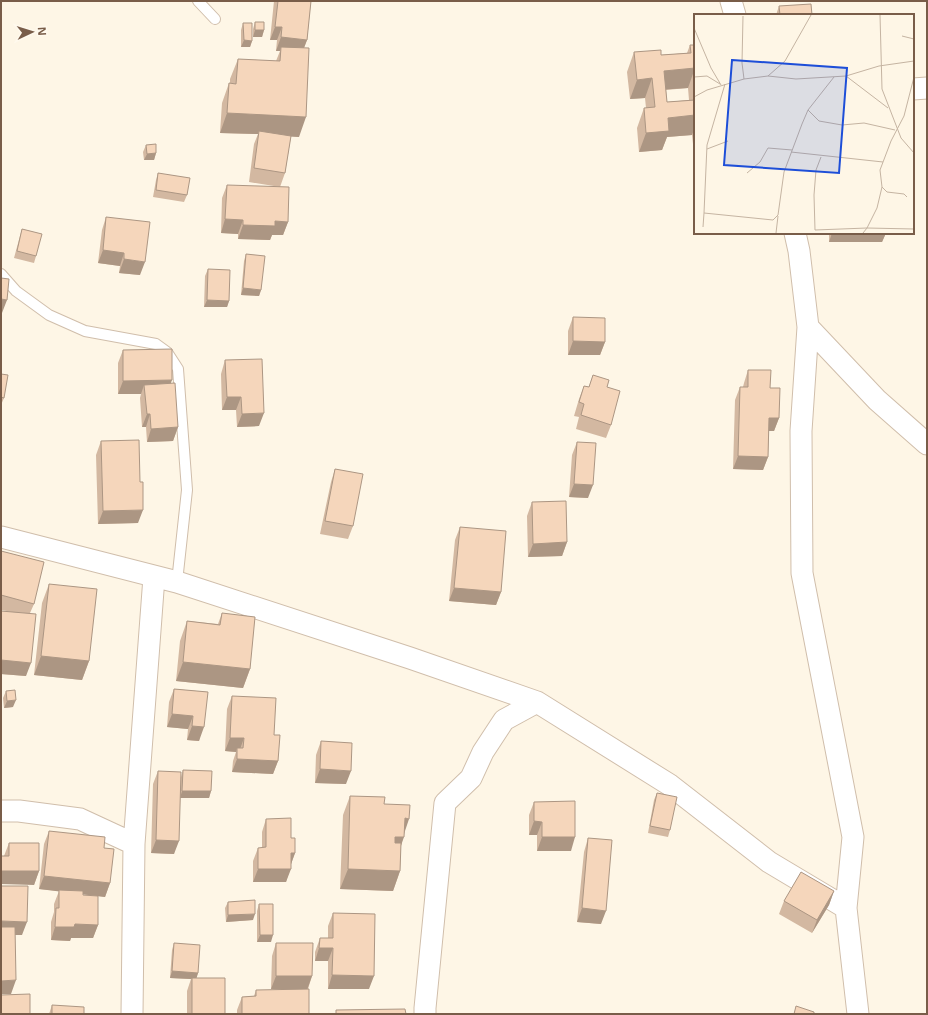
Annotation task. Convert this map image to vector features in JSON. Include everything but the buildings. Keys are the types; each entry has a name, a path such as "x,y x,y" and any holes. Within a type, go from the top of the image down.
{"street":[{"path":"731,1 735,14"},
{"path":"914,89 927,88"},
{"path":"795,234 799,251 808,327 801,431 802,573 853,837 846,908 858,1014"},
{"path":"808,327 877,400 927,444"},
{"path":"1,537 177,582 410,658 537,702 670,785 769,862 846,908"},
{"path":"132,1014 134,844 154,577"},
{"path":"425,1014 425,1000 445,803 471,778 483,752 504,720 537,702"},
{"path":"1,811 19,811 80,819 134,844"}],"lane":[{"path":"198,1 215,19"},
{"path":"1,274 16,291 49,315 85,331 156,344 167,352 178,369 187,490 177,582"}]}
